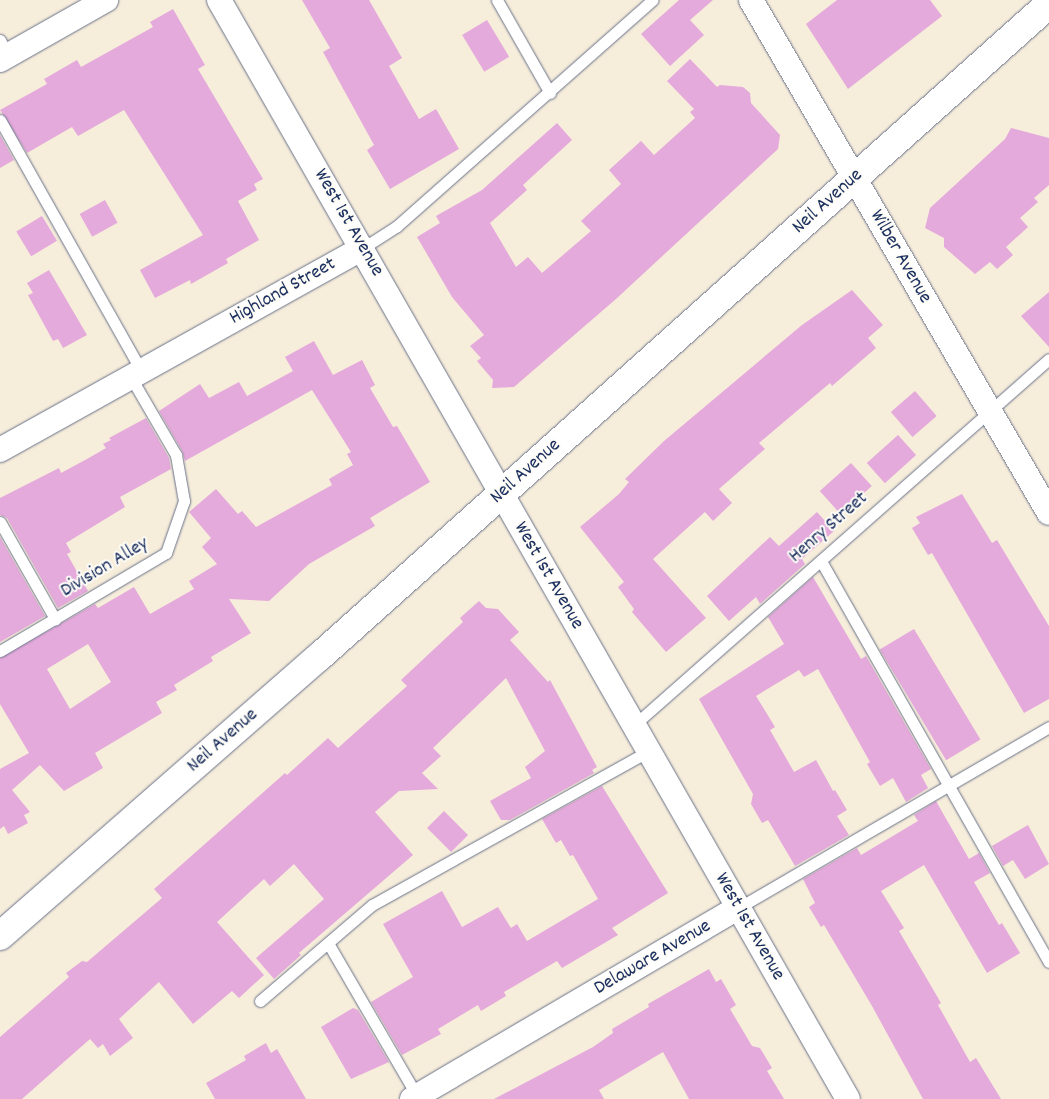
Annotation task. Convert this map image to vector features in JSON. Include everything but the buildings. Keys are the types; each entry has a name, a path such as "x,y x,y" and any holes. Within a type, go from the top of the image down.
{"street":[{"path":"3,52 106,0"},
{"name":"West 1st Avenue","path":"219,0 363,248 500,494 848,1099"},
{"name":"Wilber Avenue","path":"751,0 1049,513"},
{"name":"Neil Avenue","path":"0,936 500,494 1049,4"},
{"name":"Highland Street","path":"0,450 363,248"},
{"name":"Delaware Avenue","path":"415,1097 738,908"}],"lane":[{"path":"497,0 550,93"},
{"name":"Highland Street","path":"363,248 390,232 550,93 652,0"},
{"name":"Division Alley","path":"0,120 136,373 176,455 184,501 166,553 0,651"},
{"name":"Henry Street","path":"634,725 1049,359"},
{"path":"0,522 55,619"},
{"path":"821,561 1049,962"},
{"name":"Delaware Avenue","path":"738,908 1049,727"},
{"path":"260,1001 372,904 649,751"},
{"path":"328,943 415,1097"}]}
